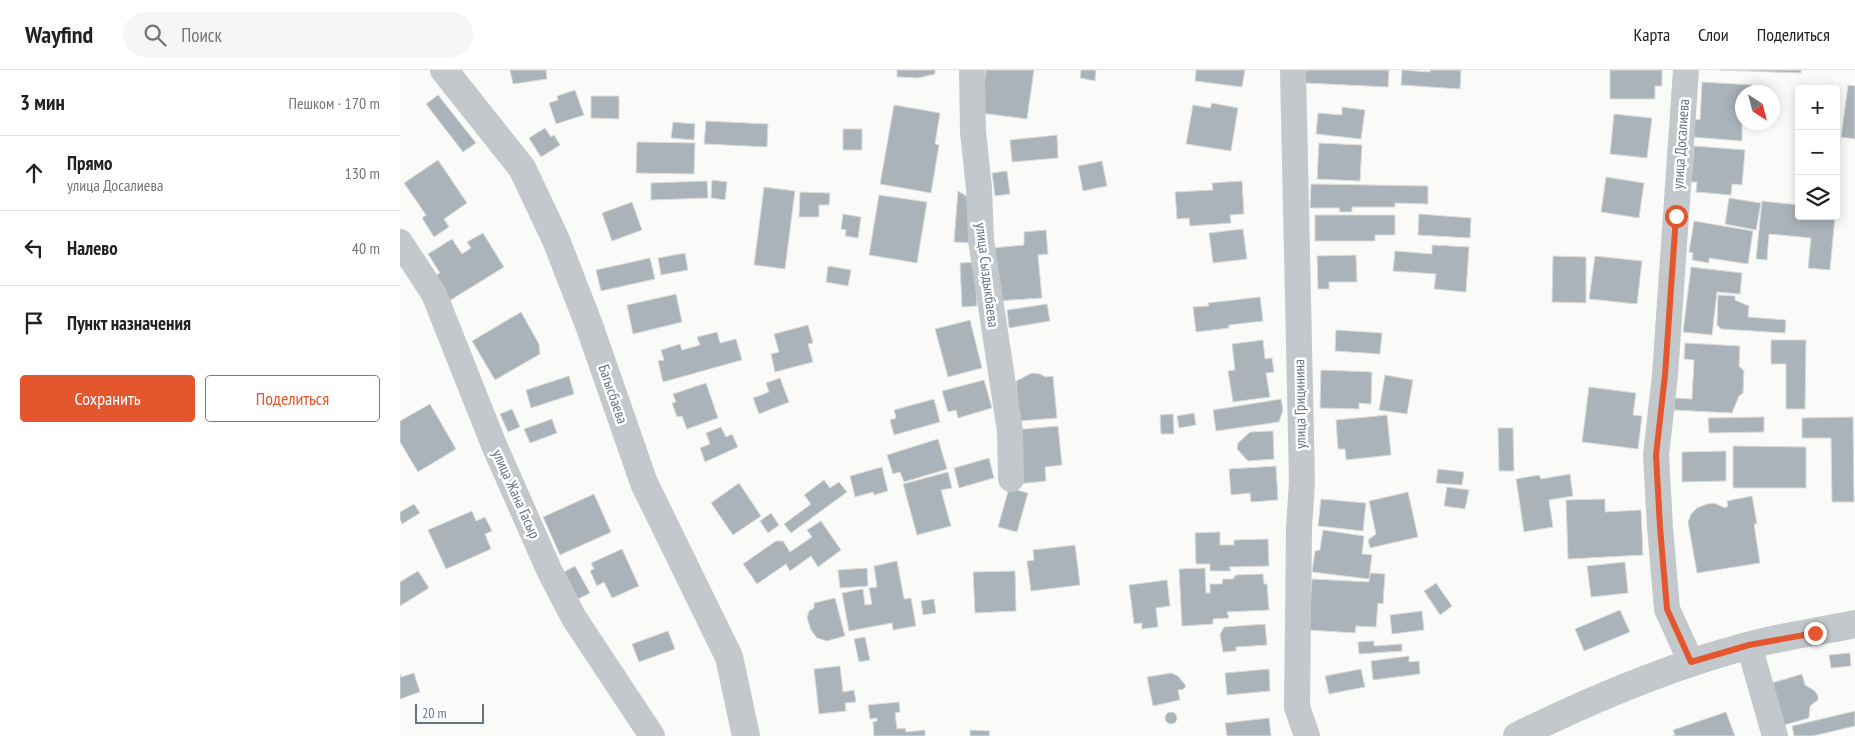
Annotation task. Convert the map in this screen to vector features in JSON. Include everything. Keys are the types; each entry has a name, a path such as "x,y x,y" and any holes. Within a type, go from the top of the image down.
{"street":[{"name":"Багысбаева","path":"444,70 522,168 556,240 589,325 644,483 729,658 746,736"},
{"name":"улица Сыздыкбаева","path":"972,70 981,240 1010,431 1011,479"},
{"name":"улица Грицинина","path":"1294,70 1302,482 1299,528 1297,707 1307,736"},
{"name":"улица Досалиева","path":"1686,70 1665,375 1656,455 1667,609 1691,662"},
{"name":"улица Жана Гасыр","path":"400,242 434,294 494,445 558,587 574,618 652,736"},
{"path":"1517,736 1563,713 1691,662 1749,645 1855,624"},
{"path":"1749,645 1776,736"}],"building":[{"path":"510,70 546,70 547,79 513,84"},
{"path":"897,70 935,70 935,74 918,78 897,77"},
{"path":"986,70 1034,70 1027,119 980,113"},
{"path":"1081,70 1096,70 1095,81 1080,78"},
{"path":"1196,70 1245,70 1242,87 1195,81"},
{"path":"1306,70 1389,70 1388,87 1305,83"},
{"path":"1402,70 1430,72 1430,70 1461,70 1460,89 1401,85"},
{"path":"1610,70 1662,70 1662,86 1655,86 1655,99 1610,99"},
{"path":"1719,70 1801,70 1801,73"},
{"path":"1702,82 1752,85 1735,85 1735,130 1742,130 1742,141 1692,137 1693,119 1700,120"},
{"path":"1848,85 1855,86 1855,139 1841,137"},
{"path":"575,90 584,115 556,124 549,103 558,100 557,96"},
{"path":"438,95 476,143 463,152 426,104"},
{"path":"591,96 619,96 619,119 591,118"},
{"path":"1212,103 1238,108 1231,151 1186,144 1193,105 1210,108"},
{"path":"894,105 940,113 935,144 939,145 931,193 880,184"},
{"path":"1342,107 1365,110 1361,139 1316,134 1318,113 1342,115"},
{"path":"1614,114 1652,118 1647,158 1610,154"},
{"path":"706,121 768,124 767,147 704,144"},
{"path":"673,122 695,124 694,140 671,138"},
{"path":"545,128 551,137 554,135 560,145 541,157 529,138"},
{"path":"843,129 862,129 862,150 843,150"},
{"path":"1057,135 1058,158 1012,162 1010,140"},
{"path":"637,142 695,143 694,174 636,173"},
{"path":"1319,143 1362,145 1360,181 1317,179"},
{"path":"1694,146 1745,150 1742,185 1732,184 1731,195 1696,192 1697,182 1691,182"},
{"path":"438,160 467,203 444,219 449,227 434,237 422,218 426,215 404,183"},
{"path":"1102,161 1107,186 1083,191 1078,166"},
{"path":"1007,171 1010,194 995,196 992,173"},
{"path":"1606,177 1644,183 1639,218 1601,212"},
{"path":"712,180 727,182 725,200 711,198"},
{"path":"707,181 708,198 651,200 651,183"},
{"path":"1242,181 1244,214 1230,215 1231,223 1190,226 1189,218 1177,219 1175,192 1213,190 1212,183"},
{"path":"1311,184 1428,186 1428,204 1395,203 1395,207 1352,207 1352,212 1340,212 1339,208 1310,208"},
{"path":"764,187 795,191 785,269 754,265"},
{"path":"958,191 971,199 970,243 954,242"},
{"path":"800,192 830,193 829,205 819,205 819,217 799,217"},
{"path":"879,195 927,202 917,263 869,255"},
{"path":"1729,198 1761,203 1756,230 1725,224"},
{"path":"1762,201 1795,205 1795,220 1835,220 1830,270 1808,268 1811,238 1769,234 1767,260 1756,259"},
{"path":"632,202 642,230 612,241 602,213"},
{"path":"843,214 861,217 858,238 845,236 846,230 841,229"},
{"path":"1419,214 1471,218 1470,238 1418,235"},
{"path":"1315,215 1395,215 1395,235 1375,235 1375,241 1315,241"},
{"path":"1694,221 1753,231 1748,264 1709,258 1709,263 1692,260 1693,253 1689,252"},
{"path":"1243,229 1247,259 1213,263 1209,233"},
{"path":"1046,230 1048,254 1038,255 1042,298 996,301 992,248 1024,245 1024,232"},
{"path":"483,233 504,267 449,301 434,276 440,273 428,254 452,239 462,254 471,248 467,242"},
{"path":"1432,245 1469,247 1466,292 1434,289 1436,274 1393,271 1395,251 1432,254"},
{"path":"685,253 688,270 661,275 658,258"},
{"path":"1356,255 1357,282 1329,282 1329,289 1318,289 1317,256"},
{"path":"1553,256 1586,257 1586,303 1552,302"},
{"path":"1595,256 1642,261 1637,304 1589,299"},
{"path":"650,258 655,279 601,291 596,270"},
{"path":"975,262 977,306 962,307 960,263"},
{"path":"828,266 851,270 848,286 826,282"},
{"path":"1691,267 1742,273 1740,294 1717,292 1712,335 1683,332"},
{"path":"676,294 682,322 633,334 627,305"},
{"path":"1718,295 1735,296 1735,300 1749,306 1748,317 1786,320 1785,333 1721,329 1717,325"},
{"path":"1260,297 1263,321 1229,325 1229,328 1196,332 1193,307 1209,306 1208,303"},
{"path":"1047,304 1050,321 1009,328 1007,310"},
{"path":"521,312 539,344 540,354 495,380 472,341"},
{"path":"970,320 982,368 948,377 935,329"},
{"path":"808,325 813,343 808,344 813,362 775,372 771,354 779,352 774,334"},
{"path":"1336,330 1382,333 1380,354 1335,351"},
{"path":"717,332 720,343 736,339 742,360 663,382 658,361 664,360 661,350 680,344 682,350 700,345 697,337"},
{"path":"1263,340 1265,359 1272,358 1274,372 1266,373 1270,397 1233,402 1228,371 1235,370 1232,344"},
{"path":"1771,340 1806,340 1805,409 1786,409 1786,364 1771,364"},
{"path":"1685,343 1740,346 1739,366 1744,371 1743,393 1739,396 1732,413 1674,410 1675,398 1692,399 1694,360 1684,359"},
{"path":"1321,370 1372,372 1371,404 1359,403 1359,409 1320,408"},
{"path":"1032,373 1045,377 1053,376 1057,418 1019,421 1016,381"},
{"path":"1385,375 1413,380 1407,414 1379,410"},
{"path":"569,376 574,394 531,408 526,390"},
{"path":"780,378 789,402 759,414 753,398 769,392 766,383"},
{"path":"984,380 992,408 958,418 956,410 948,412 942,391"},
{"path":"706,383 718,418 687,429 682,416 677,417 672,403 676,402 673,394"},
{"path":"1589,387 1636,393 1633,415 1642,416 1638,449 1582,442"},
{"path":"934,399 940,422 894,435 890,420 896,418 894,410"},
{"path":"1281,399 1283,410 1279,422 1216,431 1213,410"},
{"path":"430,404 456,449 418,472 400,442 400,421"},
{"path":"512,409 520,427 508,432 500,414"},
{"path":"1194,413 1196,425 1179,428 1177,416"},
{"path":"1173,414 1174,434 1161,434 1160,415"},
{"path":"1387,415 1391,455 1346,460 1345,449 1338,449 1336,420"},
{"path":"1764,417 1764,432 1709,433 1708,418"},
{"path":"1853,417 1854,502 1832,502 1831,438 1802,438 1802,418"},
{"path":"552,419 557,433 530,443 524,429"},
{"path":"1058,426 1062,465 1045,467 1046,481 1018,484 1013,430"},
{"path":"721,427 726,437 732,434 738,447 705,462 700,448 710,444 706,433"},
{"path":"1498,428 1513,428 1514,471 1499,471"},
{"path":"1273,431 1274,459 1248,461 1237,449 1238,443 1250,432"},
{"path":"938,439 947,469 904,482 900,472 893,474 887,455"},
{"path":"1733,446 1806,447 1806,488 1733,488"},
{"path":"1726,451 1726,481 1682,482 1682,452"},
{"path":"989,458 994,478 959,488 954,468"},
{"path":"1276,466 1278,500 1251,502 1250,493 1231,495 1229,469"},
{"path":"882,467 888,491 874,495 873,492 855,497 850,476"},
{"path":"1438,469 1464,472 1462,485 1436,483"},
{"path":"948,472 952,488 941,490 951,526 917,535 903,484"},
{"path":"1570,474 1573,496 1549,500 1553,527 1524,532 1516,479 1539,475 1541,479"},
{"path":"824,480 830,488 839,482 847,492 791,533 784,524 811,504 804,495"},
{"path":"739,483 761,516 733,535 711,503"},
{"path":"1447,487 1469,490 1465,509 1444,506"},
{"path":"1009,488 1028,493 1017,532 998,527"},
{"path":"1408,492 1418,537 1370,548 1368,540 1376,534 1369,501"},
{"path":"594,494 611,532 560,555 543,517"},
{"path":"1752,496 1757,524 1754,524 1760,563 1697,573 1688,522 1691,514 1697,508 1707,504 1714,503 1725,508 1728,506 1727,501"},
{"path":"1321,499 1366,503 1363,531 1318,526"},
{"path":"1605,499 1605,512 1641,510 1643,555 1568,559 1566,500"},
{"path":"414,504 420,513 402,524 400,512"},
{"path":"472,511 476,521 485,517 492,531 485,534 491,549 446,569 428,530"},
{"path":"771,513 779,525 768,533 760,521"},
{"path":"821,521 841,550 818,567 811,556 790,571 786,564 757,584 743,564 776,541 783,541 790,552 812,537 807,530"},
{"path":"1323,530 1364,536 1362,554 1372,555 1369,579 1312,572 1315,551 1320,550"},
{"path":"1220,532 1220,545 1234,545 1234,540 1268,539 1269,566 1229,567 1231,571 1210,571 1210,564 1196,564 1195,533"},
{"path":"1075,545 1080,585 1031,591 1027,561 1034,560 1033,550"},
{"path":"622,549 639,586 612,598 604,582 597,586 590,571 594,569 591,563"},
{"path":"897,561 904,599 911,598 916,626 893,630 892,623 849,631 842,593 863,589 865,605 872,604 869,588 877,587 874,566"},
{"path":"1625,562 1628,593 1591,597 1587,566"},
{"path":"575,566 590,593 578,599 564,572"},
{"path":"867,568 868,586 840,588 838,570"},
{"path":"1205,568 1206,593 1210,593 1210,584 1222,584 1223,579 1233,579 1236,575 1263,574 1264,584 1267,584 1269,610 1227,612 1229,618 1213,619 1213,624 1182,626 1179,569"},
{"path":"418,571 429,588 400,606 400,582"},
{"path":"1015,571 1016,611 975,613 973,572"},
{"path":"1370,573 1385,574 1383,604 1378,603 1376,627 1356,626 1355,633 1308,630 1312,579 1369,582"},
{"path":"1167,580 1170,606 1156,608 1158,627 1142,629 1142,623 1134,624 1129,585"},
{"path":"1436,583 1452,606 1440,615 1424,591"},
{"path":"835,598 845,636 827,641 817,638 811,630 807,618 809,611 814,608 814,603"},
{"path":"934,599 936,613 923,615 921,601"},
{"path":"1620,610 1630,632 1584,651 1575,629"},
{"path":"1422,611 1424,630 1392,634 1390,615"},
{"path":"1265,624 1267,645 1236,647 1236,651 1223,652 1220,635 1224,627"},
{"path":"668,631 675,649 639,662 632,644"},
{"path":"865,637 870,660 859,662 854,639"},
{"path":"1374,641 1374,646 1402,644 1402,651 1359,654 1358,642"},
{"path":"1850,653 1851,666 1831,668 1829,655"},
{"path":"1409,656 1409,662 1419,661 1420,674 1373,680 1371,661"},
{"path":"840,666 843,692 854,690 856,702 845,703 846,711 819,714 814,669"},
{"path":"1269,669 1270,691 1227,695 1225,673"},
{"path":"1361,669 1365,687 1329,694 1325,676"},
{"path":"414,673 420,692 400,699 400,674 401,677"},
{"path":"1171,673 1178,676 1186,686 1184,689 1178,690 1180,700 1153,706 1147,677"},
{"path":"1802,674 1805,685 1815,691 1818,700 1810,706 1809,718 1784,725 1772,683"},
{"path":"899,702 900,712 895,713 897,729 905,728 906,732 925,730 925,736 874,736 873,722 877,721 877,718 870,719 868,705"},
{"path":"1855,711 1855,726 1813,736 1794,736 1792,726"},
{"path":"1169,712 1173,712 1177,718 1173,724 1169,724 1165,720 1165,716"},
{"path":"1726,712 1735,736 1672,736 1675,735 1673,730"},
{"path":"1269,718 1271,736 1227,736 1225,723"},
{"path":"970,730 990,731 989,736 970,736"}],"route":[{"path":"1676,216 1665,375 1656,455 1667,609 1691,662 1749,645 1815,633"}]}
